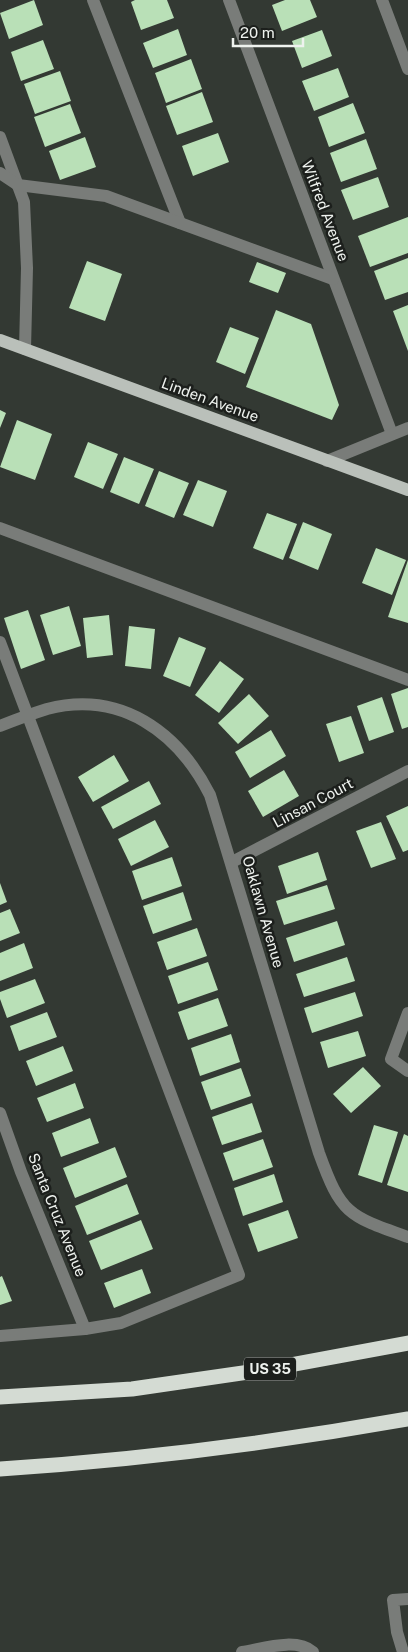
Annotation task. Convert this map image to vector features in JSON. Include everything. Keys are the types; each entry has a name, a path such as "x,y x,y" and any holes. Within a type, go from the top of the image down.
{"highway":[{"name":"US 35","path":"0,1397 132,1389 263,1370 408,1343"},
{"path":"0,1469 191,1452 269,1442 408,1419"}],"main road":[{"name":"Linden Avenue","path":"0,340 408,490"}],"street":[{"path":"93,0 180,223"},
{"name":"Wilfred Avenue","path":"228,0 392,434"},
{"path":"382,0 408,69"},
{"path":"0,137 24,202 27,268 26,349"},
{"path":"0,173 18,185 106,196 334,279"},
{"path":"327,461 408,428"},
{"path":"0,528 408,680"},
{"path":"0,642 240,1275 121,1323 85,1329 0,1336"},
{"name":"Oaklawn Avenue","path":"0,726 47,709 72,705 98,706 123,711 140,718 163,733 182,751 198,772 210,795 332,1190 357,1217 408,1237"},
{"name":"Linsan Court","path":"232,862 408,771"},
{"path":"408,1013 392,1059 408,1071"},
{"name":"Santa Cruz Avenue","path":"0,1113 21,1172 85,1329"},
{"path":"403,1652 397,1632 393,1600 408,1599"},
{"path":"242,1652 293,1645 308,1648 313,1652"}],"building":[{"path":"34,0 43,25 9,39 0,13"},
{"path":"135,0 167,0 174,18 141,30 131,2"},
{"path":"285,0 310,0 317,17 282,31 272,5"},
{"path":"178,29 187,55 153,68 143,43"},
{"path":"322,30 332,56 302,68 292,41"},
{"path":"43,40 54,69 21,81 11,52"},
{"path":"191,59 202,89 166,103 155,73"},
{"path":"338,68 349,97 314,111 302,81"},
{"path":"60,71 71,101 35,114 24,84"},
{"path":"202,92 213,122 177,135 166,106"},
{"path":"353,103 365,133 329,147 318,117"},
{"path":"70,104 81,133 45,147 34,117"},
{"path":"218,133 229,162 193,176 182,146"},
{"path":"85,137 96,167 60,180 49,151"},
{"path":"366,139 377,169 341,182 330,153"},
{"path":"378,177 389,207 353,220 341,190"},
{"path":"408,217 408,253 370,267 358,236"},
{"path":"408,258 408,292 385,300 374,271"},
{"path":"87,261 122,274 105,321 69,308"},
{"path":"257,262 286,273 278,293 249,282"},
{"path":"408,305 408,351 393,311"},
{"path":"276,310 311,324 339,405 332,420 246,387"},
{"path":"230,327 259,338 245,374 216,362"},
{"path":"0,410 6,413 0,428"},
{"path":"17,420 52,434 35,480 0,467"},
{"path":"88,442 118,454 103,489 74,477"},
{"path":"124,457 154,469 139,504 110,492"},
{"path":"159,471 189,483 174,518 145,506"},
{"path":"198,480 227,491 213,527 183,515"},
{"path":"267,513 297,524 283,560 253,548"},
{"path":"303,522 332,534 318,570 289,558"},
{"path":"376,548 406,560 392,595 362,583"},
{"path":"408,560 408,623 388,617"},
{"path":"69,606 81,646 53,655 40,615"},
{"path":"28,610 45,660 21,669 4,618"},
{"path":"109,615 113,655 87,658 83,618"},
{"path":"129,626 155,629 151,669 125,666"},
{"path":"179,637 206,648 190,687 163,676"},
{"path":"220,661 244,679 219,713 195,695"},
{"path":"408,688 408,727 402,729 391,694"},
{"path":"249,694 269,716 238,744 218,723"},
{"path":"382,697 394,732 369,741 357,706"},
{"path":"351,716 364,753 339,762 326,724"},
{"path":"271,730 286,756 250,778 235,752"},
{"path":"114,755 129,781 93,802 78,777"},
{"path":"284,770 299,796 263,817 248,791"},
{"path":"149,781 161,804 113,829 101,807"},
{"path":"408,806 408,850 403,852 386,816"},
{"path":"155,820 169,847 131,866 118,839"},
{"path":"381,822 396,859 371,868 356,831"},
{"path":"318,852 327,880 287,894 278,866"},
{"path":"172,857 182,886 142,900 132,871"},
{"path":"0,883 7,902 0,905"},
{"path":"327,885 335,909 284,925 276,901"},
{"path":"183,892 192,920 153,934 143,906"},
{"path":"10,909 20,933 0,941 0,913"},
{"path":"337,921 345,945 294,962 286,938"},
{"path":"197,928 207,956 167,970 157,942"},
{"path":"24,943 33,968 0,981 0,953"},
{"path":"347,957 355,981 304,997 296,974"},
{"path":"208,962 218,990 178,1004 168,976"},
{"path":"35,979 45,1003 7,1018 0,999 0,992"},
{"path":"355,992 363,1016 312,1033 304,1008"},
{"path":"218,998 228,1026 188,1040 178,1012"},
{"path":"47,1012 57,1037 19,1051 10,1026"},
{"path":"358,1031 366,1056 328,1068 320,1042"},
{"path":"231,1034 240,1062 200,1076 191,1048"},
{"path":"63,1046 73,1071 36,1086 26,1061"},
{"path":"363,1067 381,1086 351,1113 333,1094"},
{"path":"241,1068 251,1096 211,1110 201,1082"},
{"path":"75,1083 84,1108 47,1122 37,1098"},
{"path":"252,1103 262,1132 222,1145 212,1117"},
{"path":"90,1118 99,1143 61,1157 52,1133"},
{"path":"374,1125 398,1132 382,1183 358,1175"},
{"path":"404,1134 408,1136 408,1192 387,1185"},
{"path":"263,1139 273,1167 233,1181 223,1153"},
{"path":"115,1147 127,1177 75,1198 63,1168"},
{"path":"274,1174 283,1202 243,1216 234,1188"},
{"path":"127,1184 139,1214 87,1235 75,1206"},
{"path":"288,1210 298,1238 258,1252 248,1224"},
{"path":"141,1220 153,1249 101,1270 89,1241"},
{"path":"142,1269 151,1293 114,1308 104,1283"},
{"path":"2,1276 12,1301 0,1305 0,1277"}]}
